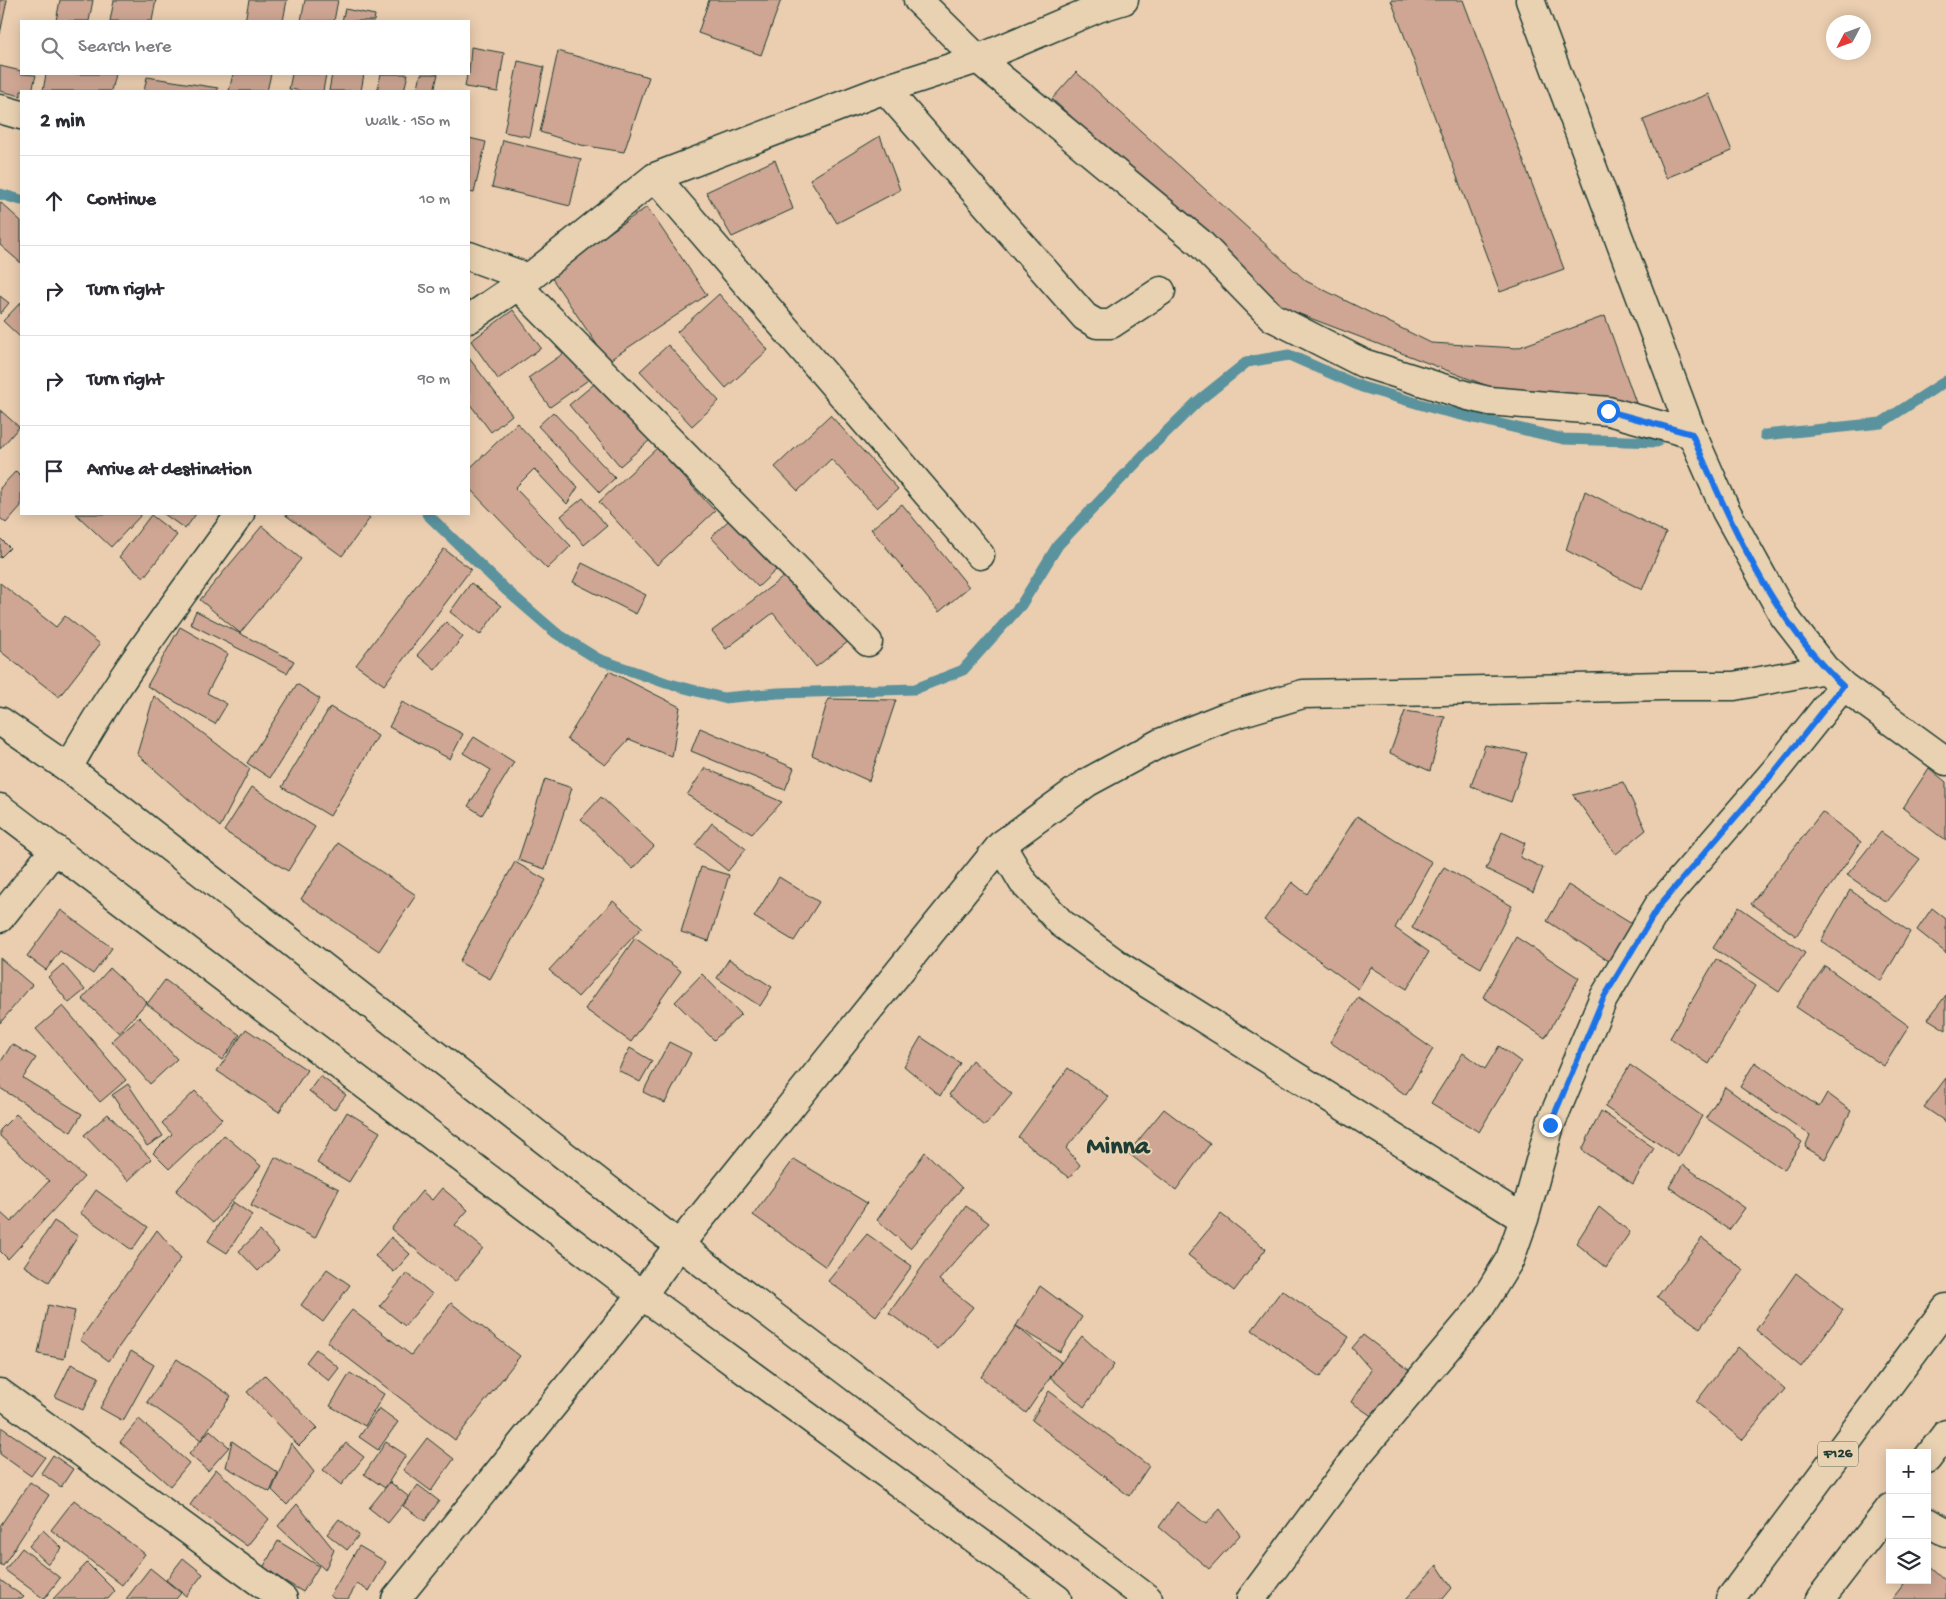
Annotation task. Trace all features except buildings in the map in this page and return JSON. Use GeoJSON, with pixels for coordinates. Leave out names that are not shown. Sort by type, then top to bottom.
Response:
{"type":"FeatureCollection","features":[{"type":"Feature","properties":{"kind":"street"},"geometry":{"type":"LineString","coordinates":[[918,0],[978,59],[1199,242],[1272,317],[1363,363],[1489,402],[1608,411],[1692,434]]}},
{"type":"Feature","properties":{"kind":"street"},"geometry":{"type":"LineString","coordinates":[[470,318],[523,282],[655,177],[885,89],[978,59],[1098,4],[1124,0]]}},
{"type":"Feature","properties":{"kind":"street"},"geometry":{"type":"LineString","coordinates":[[1530,0],[1692,434],[1726,512],[1784,616],[1834,677],[1946,761]]}},
{"type":"Feature","properties":{"kind":"street"},"geometry":{"type":"LineString","coordinates":[[885,89],[1085,317],[1097,324],[1111,324],[1160,291]]}},
{"type":"Feature","properties":{"kind":"street"},"geometry":{"type":"LineString","coordinates":[[0,109],[20,115]]}},
{"type":"Feature","properties":{"kind":"street"},"geometry":{"type":"LineString","coordinates":[[655,177],[980,555]]}},
{"type":"Feature","properties":{"kind":"street"},"geometry":{"type":"LineString","coordinates":[[470,256],[523,282],[868,642]]}},
{"type":"Feature","properties":{"kind":"street"},"geometry":{"type":"LineString","coordinates":[[68,768],[93,723],[128,669],[239,515]]}},
{"type":"Feature","properties":{"kind":"street"},"geometry":{"type":"LineString","coordinates":[[396,1599],[642,1296],[678,1245],[1001,845],[1088,782],[1160,743],[1225,717],[1303,694],[1734,686],[1834,677]]}},
{"type":"Feature","properties":{"kind":"street"},"geometry":{"type":"LineString","coordinates":[[1251,1599],[1359,1453],[1478,1311],[1510,1260],[1524,1219],[1550,1125],[1603,999],[1659,906],[1775,771],[1834,677]]}},
{"type":"Feature","properties":{"kind":"street"},"geometry":{"type":"LineString","coordinates":[[0,721],[68,768],[678,1245],[1148,1599]]}},
{"type":"Feature","properties":{"kind":"street"},"geometry":{"type":"LineString","coordinates":[[0,808],[642,1296],[1057,1599]]}},
{"type":"Feature","properties":{"kind":"street"},"geometry":{"type":"LineString","coordinates":[[1001,845],[1022,882],[1061,923],[1121,967],[1524,1219]]}},
{"type":"Feature","properties":{"kind":"street"},"geometry":{"type":"LineString","coordinates":[[0,918],[55,849]]}},
{"type":"Feature","properties":{"kind":"street","name":"F126"},"geometry":{"type":"LineString","coordinates":[[1730,1599],[1946,1308]]}},
{"type":"Feature","properties":{"kind":"street"},"geometry":{"type":"LineString","coordinates":[[0,1393],[283,1599]]}},
{"type":"Feature","properties":{"kind":"street"},"geometry":{"type":"LineString","coordinates":[[1931,1454],[1946,1434]]}},
{"type":"Feature","properties":{"kind":"street"},"geometry":{"type":"LineString","coordinates":[[1820,1599],[1886,1513]]}},
{"type":"Feature","properties":{"kind":"street"},"geometry":{"type":"LineString","coordinates":[[1931,1524],[1946,1532]]}},
{"type":"Feature","properties":{"kind":"waterway"},"geometry":{"type":"LineString","coordinates":[[0,194],[20,200]]}},
{"type":"Feature","properties":{"kind":"waterway"},"geometry":{"type":"LineString","coordinates":[[428,515],[505,589],[556,633],[598,659],[666,683],[723,698],[778,693],[915,689],[963,670],[1021,605],[1058,545],[1155,443],[1197,402],[1247,362],[1289,355],[1362,387],[1440,410],[1564,439],[1657,442]]}},
{"type":"Feature","properties":{"kind":"waterway"},"geometry":{"type":"LineString","coordinates":[[1765,435],[1881,423],[1946,381]]}},
{"type":"Feature","properties":{"kind":"district","name":"Minna"},"geometry":{"type":"Point","coordinates":[1118,1148]}},
{"type":"Feature","properties":{"kind":"route"},"geometry":{"type":"LineString","coordinates":[[1550,1125],[1603,999],[1659,906],[1775,771],[1843,686],[1825,669],[1784,616],[1726,512],[1692,434],[1608,411]]}}]}
